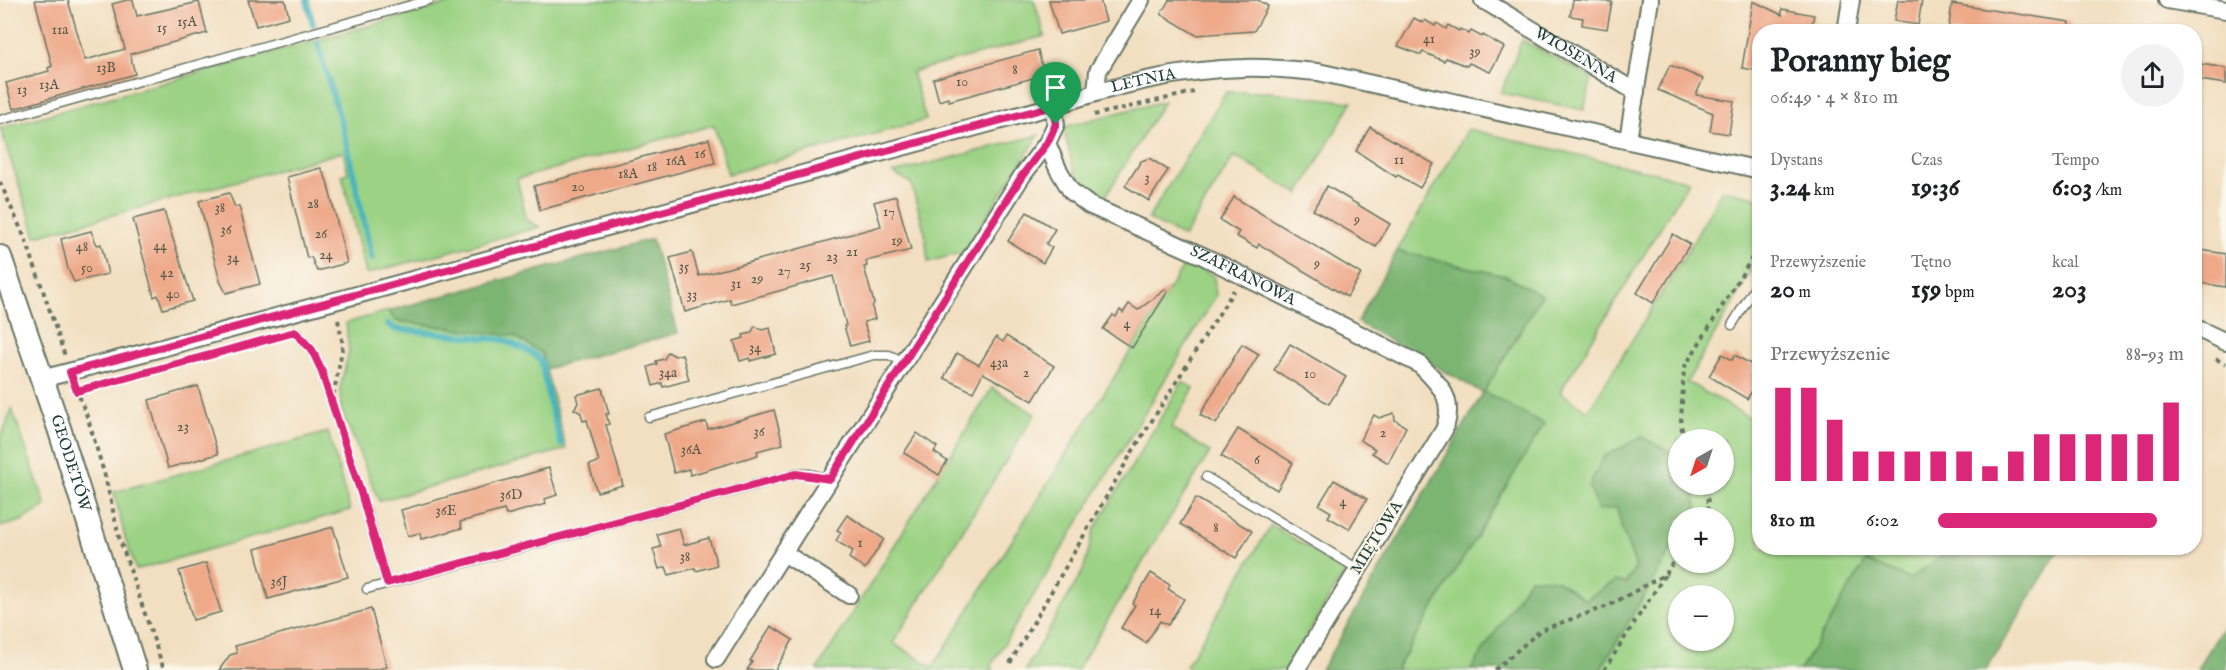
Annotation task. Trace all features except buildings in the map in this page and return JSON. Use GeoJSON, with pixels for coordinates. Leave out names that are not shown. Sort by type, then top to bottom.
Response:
{"type":"FeatureCollection","features":[{"type":"Feature","properties":{"kind":"main road","name":"GEODETÓW"},"geometry":{"type":"LineString","coordinates":[[0,257],[59,428],[135,670]]}},
{"type":"Feature","properties":{"kind":"street"},"geometry":{"type":"LineString","coordinates":[[1096,92],[1098,71],[1141,0]]}},
{"type":"Feature","properties":{"kind":"street","name":"WIOSENNA"},"geometry":{"type":"LineString","coordinates":[[1483,0],[1636,92]]}},
{"type":"Feature","properties":{"kind":"street"},"geometry":{"type":"LineString","coordinates":[[1650,0],[1628,140],[1752,168]]}},
{"type":"Feature","properties":{"kind":"street"},"geometry":{"type":"LineString","coordinates":[[1847,24],[1851,0]]}},
{"type":"Feature","properties":{"kind":"street"},"geometry":{"type":"LineString","coordinates":[[2167,0],[2226,10]]}},
{"type":"Feature","properties":{"kind":"street","name":"LETNIA"},"geometry":{"type":"LineString","coordinates":[[41,379],[1053,106],[1096,92],[1186,73],[1246,68],[1318,72],[1628,140]]}},
{"type":"Feature","properties":{"kind":"street"},"geometry":{"type":"LineString","coordinates":[[716,660],[1022,176],[1047,143],[1056,124],[1053,106]]}},
{"type":"Feature","properties":{"kind":"street","name":"SZAFRANOWA"},"geometry":{"type":"LineString","coordinates":[[1047,143],[1071,191],[1089,205],[1242,276],[1419,364],[1443,391],[1446,403]]}},
{"type":"Feature","properties":{"kind":"street"},"geometry":{"type":"LineString","coordinates":[[2202,331],[2226,342]]}},
{"type":"Feature","properties":{"kind":"street","name":"MIĘTOWA"},"geometry":{"type":"LineString","coordinates":[[1296,670],[1444,430],[1450,414],[1446,403]]}},
{"type":"Feature","properties":{"kind":"street"},"geometry":{"type":"LineString","coordinates":[[784,553],[849,595]]}},
{"type":"Feature","properties":{"kind":"lane"},"geometry":{"type":"LineString","coordinates":[[0,120],[429,0]]}},
{"type":"Feature","properties":{"kind":"lane"},"geometry":{"type":"LineString","coordinates":[[1732,325],[1752,292]]}},
{"type":"Feature","properties":{"kind":"lane"},"geometry":{"type":"LineString","coordinates":[[649,417],[874,355],[888,355],[905,363]]}},
{"type":"Feature","properties":{"kind":"lane"},"geometry":{"type":"LineString","coordinates":[[367,589],[796,474],[830,479]]}},
{"type":"Feature","properties":{"kind":"lane"},"geometry":{"type":"LineString","coordinates":[[1206,477],[1358,569]]}},
{"type":"Feature","properties":{"kind":"lane"},"geometry":{"type":"LineString","coordinates":[[366,509],[387,583]]}},
{"type":"Feature","properties":{"kind":"path"},"geometry":{"type":"LineString","coordinates":[[1088,116],[1203,90]]}},
{"type":"Feature","properties":{"kind":"path"},"geometry":{"type":"LineString","coordinates":[[0,182],[27,243],[88,419],[105,476],[118,537],[164,670]]}},
{"type":"Feature","properties":{"kind":"path"},"geometry":{"type":"LineString","coordinates":[[1681,429],[1684,368],[1752,258]]}},
{"type":"Feature","properties":{"kind":"path"},"geometry":{"type":"LineString","coordinates":[[1010,663],[1131,454],[1242,276]]}},
{"type":"Feature","properties":{"kind":"path"},"geometry":{"type":"LineString","coordinates":[[327,323],[338,320],[343,345],[332,402]]}},
{"type":"Feature","properties":{"kind":"path"},"geometry":{"type":"LineString","coordinates":[[283,335],[306,328]]}},
{"type":"Feature","properties":{"kind":"path"},"geometry":{"type":"LineString","coordinates":[[295,332],[312,350],[321,369],[366,509]]}},
{"type":"Feature","properties":{"kind":"path"},"geometry":{"type":"LineString","coordinates":[[1604,670],[1668,571]]}},
{"type":"Feature","properties":{"kind":"path"},"geometry":{"type":"LineString","coordinates":[[1495,670],[1541,630],[1608,606],[1666,574]]}},
{"type":"Feature","properties":{"kind":"green space"},"geometry":{"type":"Polygon","coordinates":[[[462,0],[1034,0],[1045,36],[912,72],[926,120],[728,174],[714,125],[517,179],[527,220],[540,227],[366,274],[342,175],[348,173],[343,152],[36,236],[0,128],[462,0]]]}},
{"type":"Feature","properties":{"kind":"green space"},"geometry":{"type":"Polygon","coordinates":[[[1522,40],[1592,78],[1584,110],[1501,93],[1522,40]]]}},
{"type":"Feature","properties":{"kind":"green space"},"geometry":{"type":"Polygon","coordinates":[[[1226,92],[1271,92],[1352,102],[1299,194],[1234,156],[1184,237],[1148,219],[1226,92]]]}},
{"type":"Feature","properties":{"kind":"green space"},"geometry":{"type":"Polygon","coordinates":[[[1164,101],[1101,204],[1084,193],[1073,167],[1063,127],[1164,101]]]}},
{"type":"Feature","properties":{"kind":"green space"},"geometry":{"type":"Polygon","coordinates":[[[1468,129],[1689,181],[1560,392],[1588,411],[1689,249],[1722,189],[1752,196],[1752,270],[1687,382],[1752,419],[1752,555],[1943,555],[1910,579],[1866,561],[1800,670],[1600,670],[1668,555],[1668,573],[1734,573],[1734,507],[1697,507],[1694,495],[1734,495],[1734,429],[1668,429],[1668,451],[1641,437],[1617,508],[1636,567],[1626,583],[1615,581],[1585,600],[1557,580],[1530,578],[1471,670],[1396,670],[1544,424],[1484,392],[1506,276],[1397,251],[1468,129]]]}},
{"type":"Feature","properties":{"kind":"green space"},"geometry":{"type":"Polygon","coordinates":[[[1039,135],[964,252],[928,262],[925,233],[911,183],[893,173],[1039,135]]]}},
{"type":"Feature","properties":{"kind":"green space"},"geometry":{"type":"Polygon","coordinates":[[[652,239],[678,333],[545,369],[542,353],[514,336],[396,321],[388,311],[652,239]]]}},
{"type":"Feature","properties":{"kind":"green space"},"geometry":{"type":"Polygon","coordinates":[[[1397,251],[1506,276],[1542,295],[1484,392],[1544,424],[1396,670],[1321,670],[1483,393],[1357,322],[1397,251]]]}},
{"type":"Feature","properties":{"kind":"green space"},"geometry":{"type":"Polygon","coordinates":[[[1186,262],[1214,276],[1216,296],[990,667],[994,670],[817,670],[992,388],[1035,414],[893,643],[933,667],[1186,262]]]}},
{"type":"Feature","properties":{"kind":"green space"},"geometry":{"type":"Polygon","coordinates":[[[388,311],[396,321],[514,336],[542,353],[566,449],[379,501],[341,408],[340,388],[349,351],[346,323],[388,311]]]}},
{"type":"Feature","properties":{"kind":"green space"},"geometry":{"type":"Polygon","coordinates":[[[1182,382],[1194,388],[1171,428],[1210,452],[1077,670],[1025,670],[1083,571],[1094,530],[1182,382]]]}},
{"type":"Feature","properties":{"kind":"green space"},"geometry":{"type":"Polygon","coordinates":[[[12,409],[46,506],[21,521],[0,527],[0,440],[12,409]]]}},
{"type":"Feature","properties":{"kind":"green space"},"geometry":{"type":"Polygon","coordinates":[[[328,432],[350,510],[136,570],[125,538],[114,492],[328,432]]]}},
{"type":"Feature","properties":{"kind":"green space"},"geometry":{"type":"Polygon","coordinates":[[[1642,437],[1668,451],[1668,495],[1694,495],[1697,507],[1668,507],[1668,555],[1600,670],[1471,670],[1530,578],[1557,580],[1585,600],[1615,581],[1626,583],[1636,567],[1617,508],[1598,510],[1589,486],[1604,456],[1642,437]]]}},
{"type":"Feature","properties":{"kind":"green space"},"geometry":{"type":"Polygon","coordinates":[[[1271,525],[1346,570],[1286,670],[1192,670],[1186,666],[1271,525]]]}},
{"type":"Feature","properties":{"kind":"green space"},"geometry":{"type":"Polygon","coordinates":[[[1943,555],[2056,555],[1986,670],[1800,670],[1866,561],[1910,579],[1943,555]]]}},
{"type":"Feature","properties":{"kind":"green space"},"geometry":{"type":"Polygon","coordinates":[[[2225,624],[2226,670],[2197,670],[2225,624]]]}},
{"type":"Feature","properties":{"kind":"waterway"},"geometry":{"type":"LineString","coordinates":[[307,0],[313,25]]}},
{"type":"Feature","properties":{"kind":"waterway"},"geometry":{"type":"LineString","coordinates":[[318,44],[347,144],[372,259]]}},
{"type":"Feature","properties":{"kind":"waterway"},"geometry":{"type":"LineString","coordinates":[[388,324],[395,329],[504,340],[534,354],[541,361],[561,444]]}},
{"type":"Feature","properties":{"kind":"route"},"geometry":{"type":"LineString","coordinates":[[1053,106],[1056,124],[1047,143],[1022,176],[830,479],[810,474],[796,474],[387,583],[321,369],[312,350],[295,332],[77,391],[70,372],[1053,106]]}}]}
